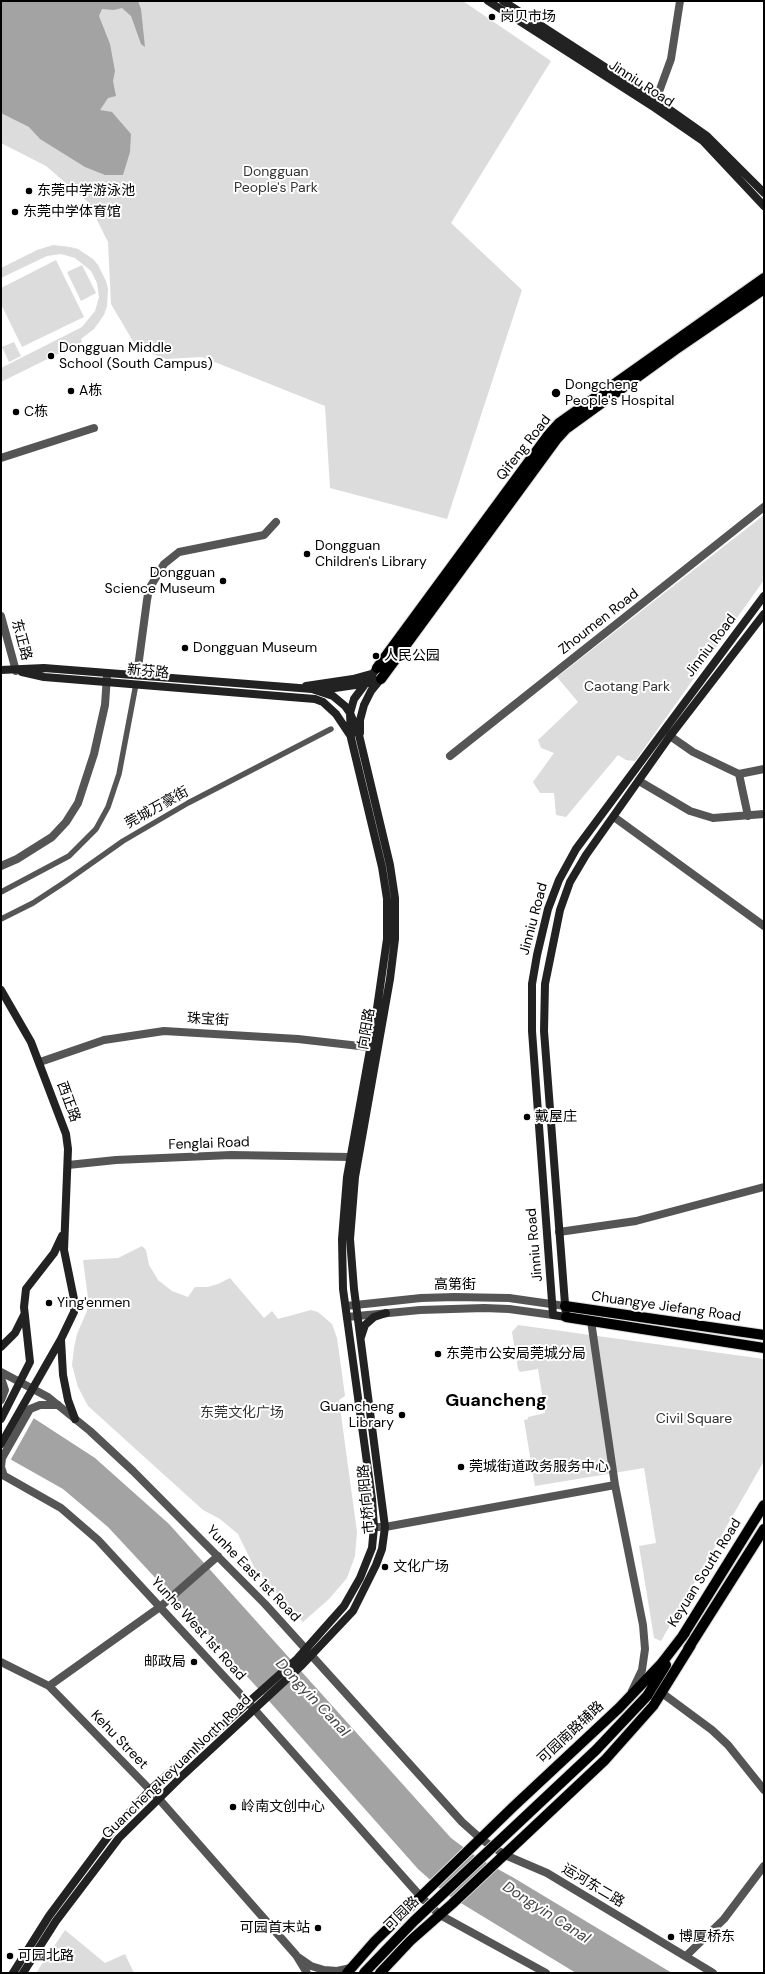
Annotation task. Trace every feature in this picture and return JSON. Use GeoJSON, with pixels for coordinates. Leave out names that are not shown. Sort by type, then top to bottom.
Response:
{"type":"FeatureCollection","features":[{"type":"Feature","properties":{"kind":"main road","name":"Jinniu Road"},"geometry":{"type":"LineString","coordinates":[[488,1],[655,108],[703,141],[764,206]]}},
{"type":"Feature","properties":{"kind":"main road"},"geometry":{"type":"LineString","coordinates":[[503,1],[656,100],[707,136],[764,193]]}},
{"type":"Feature","properties":{"kind":"main road","name":"Qifeng Road"},"geometry":{"type":"LineString","coordinates":[[393,656],[549,434],[559,423],[764,278]]}},
{"type":"Feature","properties":{"kind":"main road","name":"Qifeng Road"},"geometry":{"type":"LineString","coordinates":[[393,656],[556,440],[566,429],[764,288]]}},
{"type":"Feature","properties":{"kind":"main road","name":"Jinniu Road"},"geometry":{"type":"LineString","coordinates":[[553,1315],[532,1031],[534,977],[537,954],[548,909],[559,880],[576,849],[764,596]]}},
{"type":"Feature","properties":{"kind":"main road"},"geometry":{"type":"LineString","coordinates":[[566,1317],[544,1031],[545,984],[560,910],[570,882],[586,855],[670,736],[764,614]]}},
{"type":"Feature","properties":{"kind":"main road"},"geometry":{"type":"LineString","coordinates":[[294,688],[362,678],[370,674],[393,656]]}},
{"type":"Feature","properties":{"kind":"main road"},"geometry":{"type":"LineString","coordinates":[[355,737],[364,705],[371,691],[388,671],[393,656]]}},
{"type":"Feature","properties":{"kind":"main road","name":"新芬路"},"geometry":{"type":"LineString","coordinates":[[16,671],[44,668],[294,688]]}},
{"type":"Feature","properties":{"kind":"main road"},"geometry":{"type":"LineString","coordinates":[[350,713],[354,699],[377,668]]}},
{"type":"Feature","properties":{"kind":"main road","name":"新芬路"},"geometry":{"type":"LineString","coordinates":[[1,670],[16,671],[44,677],[280,696]]}},
{"type":"Feature","properties":{"kind":"main road"},"geometry":{"type":"LineString","coordinates":[[280,696],[364,684],[381,679]]}},
{"type":"Feature","properties":{"kind":"main road"},"geometry":{"type":"LineString","coordinates":[[294,688],[318,691],[333,696],[345,706],[350,713],[355,737]]}},
{"type":"Feature","properties":{"kind":"main road"},"geometry":{"type":"LineString","coordinates":[[280,696],[304,697],[323,702],[355,737]]}},
{"type":"Feature","properties":{"kind":"main road","name":"向阳路"},"geometry":{"type":"LineString","coordinates":[[355,737],[382,867],[387,899],[387,939],[374,1047],[355,1177],[350,1239],[359,1330]]}},
{"type":"Feature","properties":{"kind":"main road","name":"西正路"},"geometry":{"type":"LineString","coordinates":[[1,990],[22,1024],[40,1062],[66,1134],[68,1165],[63,1234],[65,1261],[75,1304],[74,1312],[61,1340],[32,1388],[26,1408],[1,1444]]}},
{"type":"Feature","properties":{"kind":"main road","name":"向阳路"},"geometry":{"type":"LineString","coordinates":[[349,1331],[342,1239],[350,1157],[374,1047]]}},
{"type":"Feature","properties":{"kind":"main road","name":"西正路"},"geometry":{"type":"LineString","coordinates":[[1,1419],[30,1362],[24,1314],[26,1290],[54,1253],[63,1234]]}},
{"type":"Feature","properties":{"kind":"main road","name":"Chuangye Jiefang Road"},"geometry":{"type":"LineString","coordinates":[[565,1306],[764,1336]]}},
{"type":"Feature","properties":{"kind":"main road"},"geometry":{"type":"LineString","coordinates":[[360,1340],[365,1325],[374,1317],[386,1313]]}},
{"type":"Feature","properties":{"kind":"main road"},"geometry":{"type":"LineString","coordinates":[[1,1347],[15,1334],[24,1314]]}},
{"type":"Feature","properties":{"kind":"main road","name":"高第街"},"geometry":{"type":"LineString","coordinates":[[553,1315],[566,1317]]}},
{"type":"Feature","properties":{"kind":"main road","name":"Chuangye Jiefang Road"},"geometry":{"type":"LineString","coordinates":[[566,1317],[764,1348]]}},
{"type":"Feature","properties":{"kind":"main road","name":"市桥向阳路"},"geometry":{"type":"LineString","coordinates":[[302,1665],[353,1611],[376,1565],[382,1549],[385,1527],[359,1330]]}},
{"type":"Feature","properties":{"kind":"main road","name":"市桥向阳路"},"geometry":{"type":"LineString","coordinates":[[297,1659],[344,1606],[360,1578],[372,1548],[374,1527],[349,1331]]}},
{"type":"Feature","properties":{"kind":"main road"},"geometry":{"type":"LineString","coordinates":[[61,1340],[63,1375],[68,1400],[75,1419]]}},
{"type":"Feature","properties":{"kind":"main road","name":"Keyuan South Road"},"geometry":{"type":"LineString","coordinates":[[647,1696],[764,1505]]}},
{"type":"Feature","properties":{"kind":"main road","name":"Keyuan South Road"},"geometry":{"type":"LineString","coordinates":[[647,1696],[674,1668],[692,1645],[764,1529]]}},
{"type":"Feature","properties":{"kind":"main road","name":"可园南路辅路"},"geometry":{"type":"LineString","coordinates":[[349,1971],[375,1941],[623,1704],[661,1664],[685,1633]]}},
{"type":"Feature","properties":{"kind":"main road"},"geometry":{"type":"LineString","coordinates":[[380,1973],[410,1941],[496,1864],[604,1760],[640,1722],[662,1692],[692,1645]]}},
{"type":"Feature","properties":{"kind":"main road","name":"Guancheng keyuan North Road"},"geometry":{"type":"LineString","coordinates":[[13,1973],[49,1916],[80,1872],[113,1830],[150,1790],[297,1659]]}},
{"type":"Feature","properties":{"kind":"main road","name":"Guancheng keyuan North Road"},"geometry":{"type":"LineString","coordinates":[[23,1973],[56,1921],[119,1838],[302,1665]]}},
{"type":"Feature","properties":{"kind":"main road","name":"可园路"},"geometry":{"type":"LineString","coordinates":[[364,1973],[385,1950],[596,1750],[647,1696]]}},
{"type":"Feature","properties":{"kind":"street"},"geometry":{"type":"LineString","coordinates":[[656,100],[671,59],[680,1]]}},
{"type":"Feature","properties":{"kind":"street"},"geometry":{"type":"LineString","coordinates":[[1,458],[94,428]]}},
{"type":"Feature","properties":{"kind":"street","name":"Zhoumen Road"},"geometry":{"type":"LineString","coordinates":[[450,756],[764,508]]}},
{"type":"Feature","properties":{"kind":"street"},"geometry":{"type":"LineString","coordinates":[[137,675],[148,595],[164,564],[179,552],[264,535],[276,522]]}},
{"type":"Feature","properties":{"kind":"street","name":"东正路"},"geometry":{"type":"LineString","coordinates":[[1,616],[16,671]]}},
{"type":"Feature","properties":{"kind":"street"},"geometry":{"type":"LineString","coordinates":[[1,866],[17,859],[52,837],[66,822],[78,803],[94,754],[105,705],[108,673]]}},
{"type":"Feature","properties":{"kind":"street"},"geometry":{"type":"LineString","coordinates":[[1,892],[69,856],[96,828],[108,807],[119,774],[136,684]]}},
{"type":"Feature","properties":{"kind":"street","name":"莞城万豪街"},"geometry":{"type":"LineString","coordinates":[[1,919],[33,903],[123,841],[188,803],[331,729]]}},
{"type":"Feature","properties":{"kind":"street"},"geometry":{"type":"LineString","coordinates":[[670,736],[693,752],[739,774],[764,769]]}},
{"type":"Feature","properties":{"kind":"street"},"geometry":{"type":"LineString","coordinates":[[739,774],[748,816]]}},
{"type":"Feature","properties":{"kind":"street"},"geometry":{"type":"LineString","coordinates":[[639,781],[690,811],[713,818],[764,814]]}},
{"type":"Feature","properties":{"kind":"street"},"geometry":{"type":"LineString","coordinates":[[614,817],[764,926]]}},
{"type":"Feature","properties":{"kind":"street","name":"珠宝街"},"geometry":{"type":"LineString","coordinates":[[40,1062],[104,1040],[164,1031],[298,1038],[374,1047]]}},
{"type":"Feature","properties":{"kind":"street","name":"Fenglai Road"},"geometry":{"type":"LineString","coordinates":[[68,1165],[116,1160],[231,1155],[350,1157]]}},
{"type":"Feature","properties":{"kind":"street"},"geometry":{"type":"LineString","coordinates":[[559,1232],[636,1221],[764,1187]]}},
{"type":"Feature","properties":{"kind":"street","name":"高第街"},"geometry":{"type":"LineString","coordinates":[[346,1306],[421,1298],[455,1297],[509,1298],[565,1306]]}},
{"type":"Feature","properties":{"kind":"street","name":"高第街"},"geometry":{"type":"LineString","coordinates":[[347,1317],[420,1310],[484,1308],[509,1309],[553,1315]]}},
{"type":"Feature","properties":{"kind":"street"},"geometry":{"type":"LineString","coordinates":[[591,1321],[615,1485],[643,1625],[645,1649],[642,1670],[635,1685],[623,1704]]}},
{"type":"Feature","properties":{"kind":"street","name":"Yunhe East 1st Road"},"geometry":{"type":"LineString","coordinates":[[1,1372],[32,1388],[58,1405],[134,1471],[306,1648],[462,1822]]}},
{"type":"Feature","properties":{"kind":"street"},"geometry":{"type":"LineString","coordinates":[[1,1378],[4,1385],[2,1397]]}},
{"type":"Feature","properties":{"kind":"street"},"geometry":{"type":"LineString","coordinates":[[3,1475],[2,1458],[26,1408],[40,1405],[58,1405]]}},
{"type":"Feature","properties":{"kind":"street","name":"Yunhe West 1st Road"},"geometry":{"type":"LineString","coordinates":[[3,1475],[44,1497],[79,1522],[98,1540],[248,1702],[421,1897],[440,1915],[546,1973]]}},
{"type":"Feature","properties":{"kind":"street"},"geometry":{"type":"LineString","coordinates":[[374,1527],[385,1527],[615,1485]]}},
{"type":"Feature","properties":{"kind":"street"},"geometry":{"type":"LineString","coordinates":[[49,1686],[160,1607],[218,1556]]}},
{"type":"Feature","properties":{"kind":"street","name":"Kehu Street"},"geometry":{"type":"LineString","coordinates":[[1,1662],[49,1686],[159,1799],[296,1955]]}},
{"type":"Feature","properties":{"kind":"street"},"geometry":{"type":"LineString","coordinates":[[662,1692],[712,1730],[728,1745],[764,1790]]}},
{"type":"Feature","properties":{"kind":"street","name":"运河东二路"},"geometry":{"type":"LineString","coordinates":[[462,1822],[481,1839],[505,1855],[547,1873],[713,1973]]}},
{"type":"Feature","properties":{"kind":"street"},"geometry":{"type":"LineString","coordinates":[[686,1956],[724,1919],[741,1899],[764,1866]]}},
{"type":"Feature","properties":{"kind":"street"},"geometry":{"type":"LineString","coordinates":[[296,1955],[311,1966],[324,1970],[349,1971]]}},
{"type":"Feature","properties":{"kind":"street"},"geometry":{"type":"LineString","coordinates":[[296,1955],[307,1973]]}},
{"type":"Feature","properties":{"kind":"green space","name":"Dongguan People's Park"},"geometry":{"type":"Polygon","coordinates":[[[1,1],[463,1],[551,61],[451,223],[522,290],[447,519],[330,488],[325,406],[202,357],[166,359],[137,348],[111,304],[108,242],[88,202],[46,166],[1,143],[1,1]]]}},
{"type":"Feature","properties":{"kind":"green space"},"geometry":{"type":"Polygon","coordinates":[[[53,245],[78,249],[93,259],[98,265],[106,281],[108,289],[107,306],[104,315],[94,329],[81,339],[82,342],[1,382],[1,368],[82,327],[95,311],[99,297],[97,283],[91,271],[75,258],[61,254],[47,256],[1,278],[1,268],[37,250],[53,245]]]}},
{"type":"Feature","properties":{"kind":"green space"},"geometry":{"type":"Polygon","coordinates":[[[56,260],[84,317],[22,347],[1,304],[1,288],[56,260]]]}},
{"type":"Feature","properties":{"kind":"green space"},"geometry":{"type":"Polygon","coordinates":[[[82,265],[96,293],[81,301],[67,272],[82,265]]]}},
{"type":"Feature","properties":{"kind":"green space"},"geometry":{"type":"Polygon","coordinates":[[[14,342],[21,356],[9,362],[2,347],[14,342]]]}},
{"type":"Feature","properties":{"kind":"green space","name":"Caotang Park"},"geometry":{"type":"Polygon","coordinates":[[[764,515],[764,580],[635,761],[626,760],[618,755],[566,817],[556,815],[554,793],[540,793],[533,782],[554,753],[541,748],[538,740],[578,702],[557,677],[764,515]]]}},
{"type":"Feature","properties":{"kind":"green space","name":"东莞文化广场"},"geometry":{"type":"Polygon","coordinates":[[[142,1246],[146,1250],[149,1265],[158,1280],[172,1291],[188,1297],[195,1287],[207,1287],[218,1284],[230,1278],[264,1318],[272,1311],[278,1319],[311,1310],[318,1312],[332,1324],[337,1338],[345,1396],[339,1400],[357,1532],[355,1556],[347,1578],[329,1599],[303,1622],[256,1571],[238,1534],[220,1519],[203,1510],[88,1406],[78,1387],[72,1365],[77,1334],[87,1311],[88,1298],[83,1260],[118,1258],[142,1246]]]}},
{"type":"Feature","properties":{"kind":"green space","name":"Civil Square"},"geometry":{"type":"Polygon","coordinates":[[[518,1325],[764,1359],[764,1461],[661,1641],[654,1638],[639,1546],[656,1543],[644,1468],[535,1486],[524,1420],[528,1419],[528,1417],[545,1413],[538,1369],[520,1372],[518,1369],[512,1332],[518,1325]]]}},
{"type":"Feature","properties":{"kind":"green space"},"geometry":{"type":"Polygon","coordinates":[[[65,1930],[105,1963],[125,1954],[134,1973],[36,1973],[65,1930]]]}},
{"type":"Feature","properties":{"kind":"water"},"geometry":{"type":"Polygon","coordinates":[[[1,1],[138,1],[141,9],[145,47],[141,44],[131,16],[122,8],[114,10],[102,9],[99,16],[110,44],[115,71],[113,81],[116,96],[108,98],[100,110],[112,112],[131,134],[130,152],[123,175],[105,175],[85,167],[40,139],[29,127],[1,113],[1,1]]]}},
{"type":"Feature","properties":{"kind":"water","name":"Dongyin Canal"},"geometry":{"type":"Polygon","coordinates":[[[15,1406],[95,1458],[169,1524],[451,1838],[478,1858],[672,1973],[576,1973],[446,1894],[418,1869],[254,1684],[108,1527],[63,1489],[1,1454],[15,1406]]]}},
{"type":"Feature","properties":{"kind":"pier"},"geometry":{"type":"Polygon","coordinates":[[[1,1396],[35,1416],[10,1461],[1,1456],[1,1396]]]}},
{"type":"Feature","properties":{"kind":"place","name":"岗贝市场"},"geometry":{"type":"Point","coordinates":[492,17]}},
{"type":"Feature","properties":{"kind":"place","name":"东莞中学游泳池"},"geometry":{"type":"Point","coordinates":[29,191]}},
{"type":"Feature","properties":{"kind":"place","name":"东莞中学体育馆"},"geometry":{"type":"Point","coordinates":[15,212]}},
{"type":"Feature","properties":{"kind":"place","name":"Dongguan Middle School (South Campus)"},"geometry":{"type":"Point","coordinates":[51,356]}},
{"type":"Feature","properties":{"kind":"place","name":"A栋"},"geometry":{"type":"Point","coordinates":[71,391]}},
{"type":"Feature","properties":{"kind":"place","name":"Dongcheng People's Hospital"},"geometry":{"type":"Point","coordinates":[556,393]}},
{"type":"Feature","properties":{"kind":"place","name":"C栋"},"geometry":{"type":"Point","coordinates":[16,412]}},
{"type":"Feature","properties":{"kind":"place","name":"Dongguan Children's Library"},"geometry":{"type":"Point","coordinates":[307,554]}},
{"type":"Feature","properties":{"kind":"place","name":"Dongguan Science Museum"},"geometry":{"type":"Point","coordinates":[223,581]}},
{"type":"Feature","properties":{"kind":"place","name":"Dongguan Museum"},"geometry":{"type":"Point","coordinates":[185,648]}},
{"type":"Feature","properties":{"kind":"place","name":"人民公园"},"geometry":{"type":"Point","coordinates":[376,656]}},
{"type":"Feature","properties":{"kind":"place","name":"戴屋庄"},"geometry":{"type":"Point","coordinates":[527,1117]}},
{"type":"Feature","properties":{"kind":"place","name":"Ying'enmen"},"geometry":{"type":"Point","coordinates":[49,1303]}},
{"type":"Feature","properties":{"kind":"place","name":"东莞市公安局莞城分局"},"geometry":{"type":"Point","coordinates":[438,1354]}},
{"type":"Feature","properties":{"kind":"place","name":"Guancheng Library"},"geometry":{"type":"Point","coordinates":[402,1415]}},
{"type":"Feature","properties":{"kind":"place","name":"莞城街道政务服务中心"},"geometry":{"type":"Point","coordinates":[461,1467]}},
{"type":"Feature","properties":{"kind":"place","name":"文化广场"},"geometry":{"type":"Point","coordinates":[385,1567]}},
{"type":"Feature","properties":{"kind":"place","name":"邮政局"},"geometry":{"type":"Point","coordinates":[194,1662]}},
{"type":"Feature","properties":{"kind":"place","name":"岭南文创中心"},"geometry":{"type":"Point","coordinates":[233,1807]}},
{"type":"Feature","properties":{"kind":"place","name":"可园首末站"},"geometry":{"type":"Point","coordinates":[318,1928]}},
{"type":"Feature","properties":{"kind":"place","name":"博厦桥东"},"geometry":{"type":"Point","coordinates":[671,1937]}},
{"type":"Feature","properties":{"kind":"place","name":"可园北路"},"geometry":{"type":"Point","coordinates":[10,1956]}},
{"type":"Feature","properties":{"kind":"district","name":"Guancheng"},"geometry":{"type":"Point","coordinates":[496,1401]}}]}
